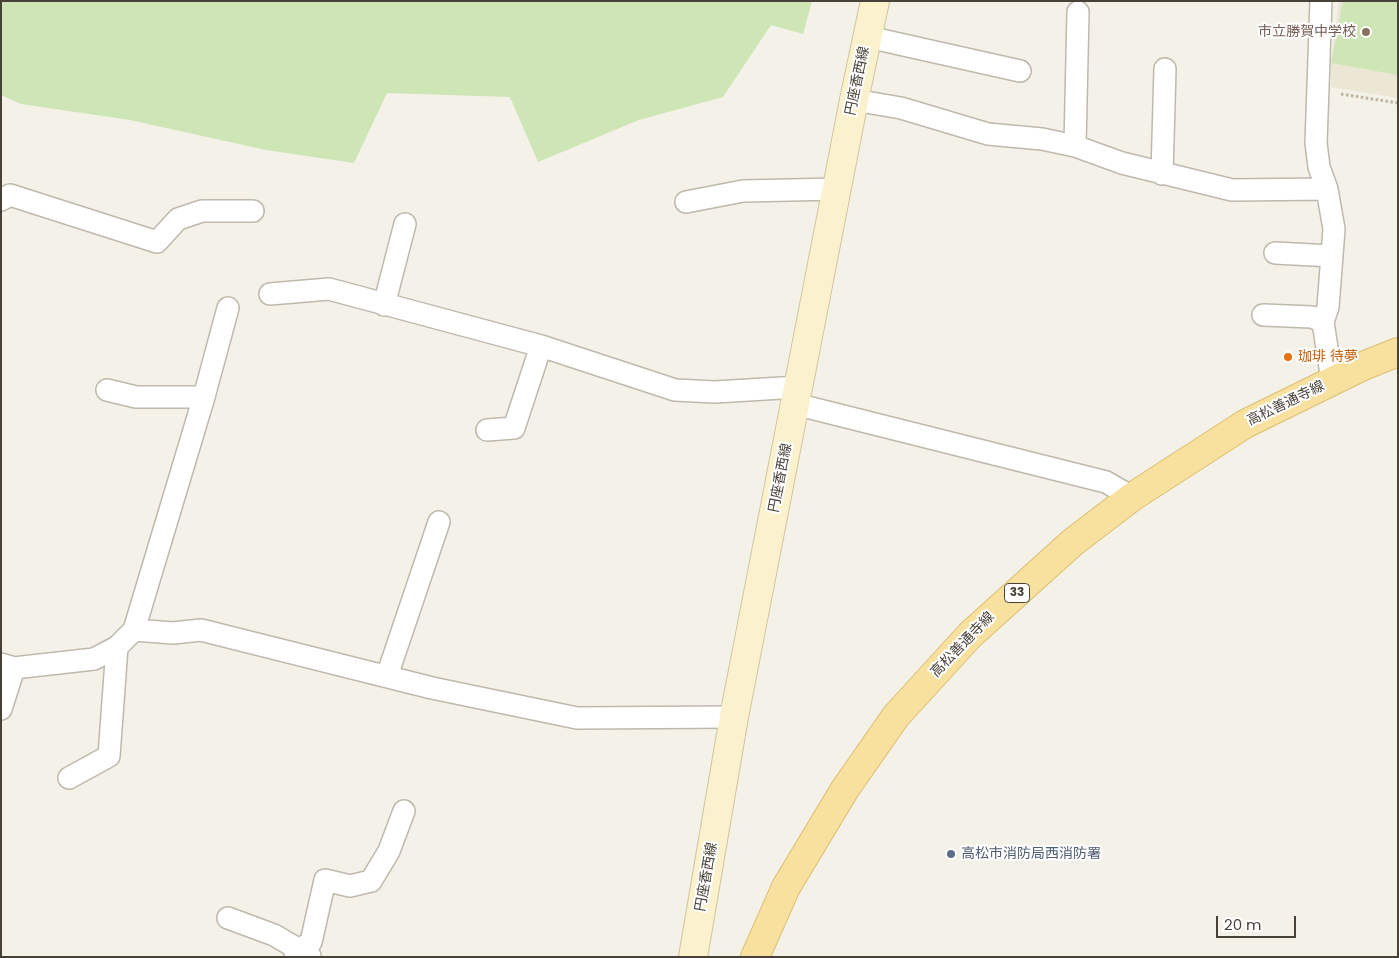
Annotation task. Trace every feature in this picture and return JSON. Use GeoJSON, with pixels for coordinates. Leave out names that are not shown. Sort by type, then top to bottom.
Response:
{"type":"FeatureCollection","features":[{"type":"Feature","properties":{"kind":"main road","name":"円座香西線"},"geometry":{"type":"LineString","coordinates":[[693,957],[734,717],[875,1]]}},
{"type":"Feature","properties":{"kind":"main road","name":"高松善通寺線"},"geometry":{"type":"LineString","coordinates":[[754,957],[786,887],[845,789],[896,716],[970,635],[1073,542],[1132,497],[1245,424],[1332,381],[1398,352]]}},
{"type":"Feature","properties":{"kind":"street"},"geometry":{"type":"LineString","coordinates":[[1321,1],[1316,143],[1319,167],[1327,189],[1334,229],[1328,307],[1323,322],[1332,381]]}},
{"type":"Feature","properties":{"kind":"street"},"geometry":{"type":"LineString","coordinates":[[1075,146],[1078,12]]}},
{"type":"Feature","properties":{"kind":"street"},"geometry":{"type":"LineString","coordinates":[[868,37],[1020,71]]}},
{"type":"Feature","properties":{"kind":"street"},"geometry":{"type":"LineString","coordinates":[[1162,174],[1165,69]]}},
{"type":"Feature","properties":{"kind":"street"},"geometry":{"type":"LineString","coordinates":[[854,100],[901,108],[988,134],[1075,146],[1122,164],[1232,190],[1327,189]]}},
{"type":"Feature","properties":{"kind":"street"},"geometry":{"type":"LineString","coordinates":[[686,202],[743,191],[837,189]]}},
{"type":"Feature","properties":{"kind":"street"},"geometry":{"type":"LineString","coordinates":[[1,200],[10,195],[156,242],[178,220],[202,212],[253,210]]}},
{"type":"Feature","properties":{"kind":"street"},"geometry":{"type":"LineString","coordinates":[[384,305],[405,224]]}},
{"type":"Feature","properties":{"kind":"street"},"geometry":{"type":"LineString","coordinates":[[1275,253],[1332,256]]}},
{"type":"Feature","properties":{"kind":"street"},"geometry":{"type":"LineString","coordinates":[[270,294],[329,289],[541,346],[675,390],[796,396],[1106,482],[1132,497]]}},
{"type":"Feature","properties":{"kind":"street"},"geometry":{"type":"LineString","coordinates":[[1,709],[8,666],[94,659],[118,647],[134,630],[204,397],[228,308]]}},
{"type":"Feature","properties":{"kind":"street"},"geometry":{"type":"LineString","coordinates":[[1263,315],[1312,317],[1323,322]]}},
{"type":"Feature","properties":{"kind":"street"},"geometry":{"type":"LineString","coordinates":[[487,430],[514,428],[541,346]]}},
{"type":"Feature","properties":{"kind":"street"},"geometry":{"type":"LineString","coordinates":[[107,390],[136,397],[204,397]]}},
{"type":"Feature","properties":{"kind":"street"},"geometry":{"type":"LineString","coordinates":[[387,676],[440,522]]}},
{"type":"Feature","properties":{"kind":"street"},"geometry":{"type":"LineString","coordinates":[[134,630],[174,633],[201,630],[387,676],[576,718],[734,717]]}},
{"type":"Feature","properties":{"kind":"street"},"geometry":{"type":"LineString","coordinates":[[69,778],[109,756],[118,647]]}},
{"type":"Feature","properties":{"kind":"street"},"geometry":{"type":"LineString","coordinates":[[228,918],[274,934],[302,955],[311,942],[325,880],[350,886],[371,881],[389,851],[404,811]]}},
{"type":"Feature","properties":{"kind":"path"},"geometry":{"type":"LineString","coordinates":[[1319,90],[1398,103]]}},
{"type":"Feature","properties":{"kind":"shaded area","name":"市立勝賀中学校"},"geometry":{"type":"Polygon","coordinates":[[[1339,1],[1398,1],[1398,98],[1331,87],[1331,63],[1339,1]]]}},
{"type":"Feature","properties":{"kind":"green space"},"geometry":{"type":"Polygon","coordinates":[[[1,1],[812,1],[803,34],[771,25],[723,97],[639,120],[538,162],[510,97],[387,93],[354,163],[266,150],[130,120],[21,104],[1,95],[1,1]]]}},
{"type":"Feature","properties":{"kind":"green space","name":"市立勝賀中学校"},"geometry":{"type":"Polygon","coordinates":[[[1343,1],[1398,1],[1398,75],[1331,63],[1343,1]]]}},
{"type":"Feature","properties":{"kind":"place","name":"市立勝賀中学校"},"geometry":{"type":"Point","coordinates":[1366,32]}},
{"type":"Feature","properties":{"kind":"place","name":"珈琲 待夢"},"geometry":{"type":"Point","coordinates":[1288,357]}},
{"type":"Feature","properties":{"kind":"place","name":"高松市消防局西消防署"},"geometry":{"type":"Point","coordinates":[951,854]}}]}
